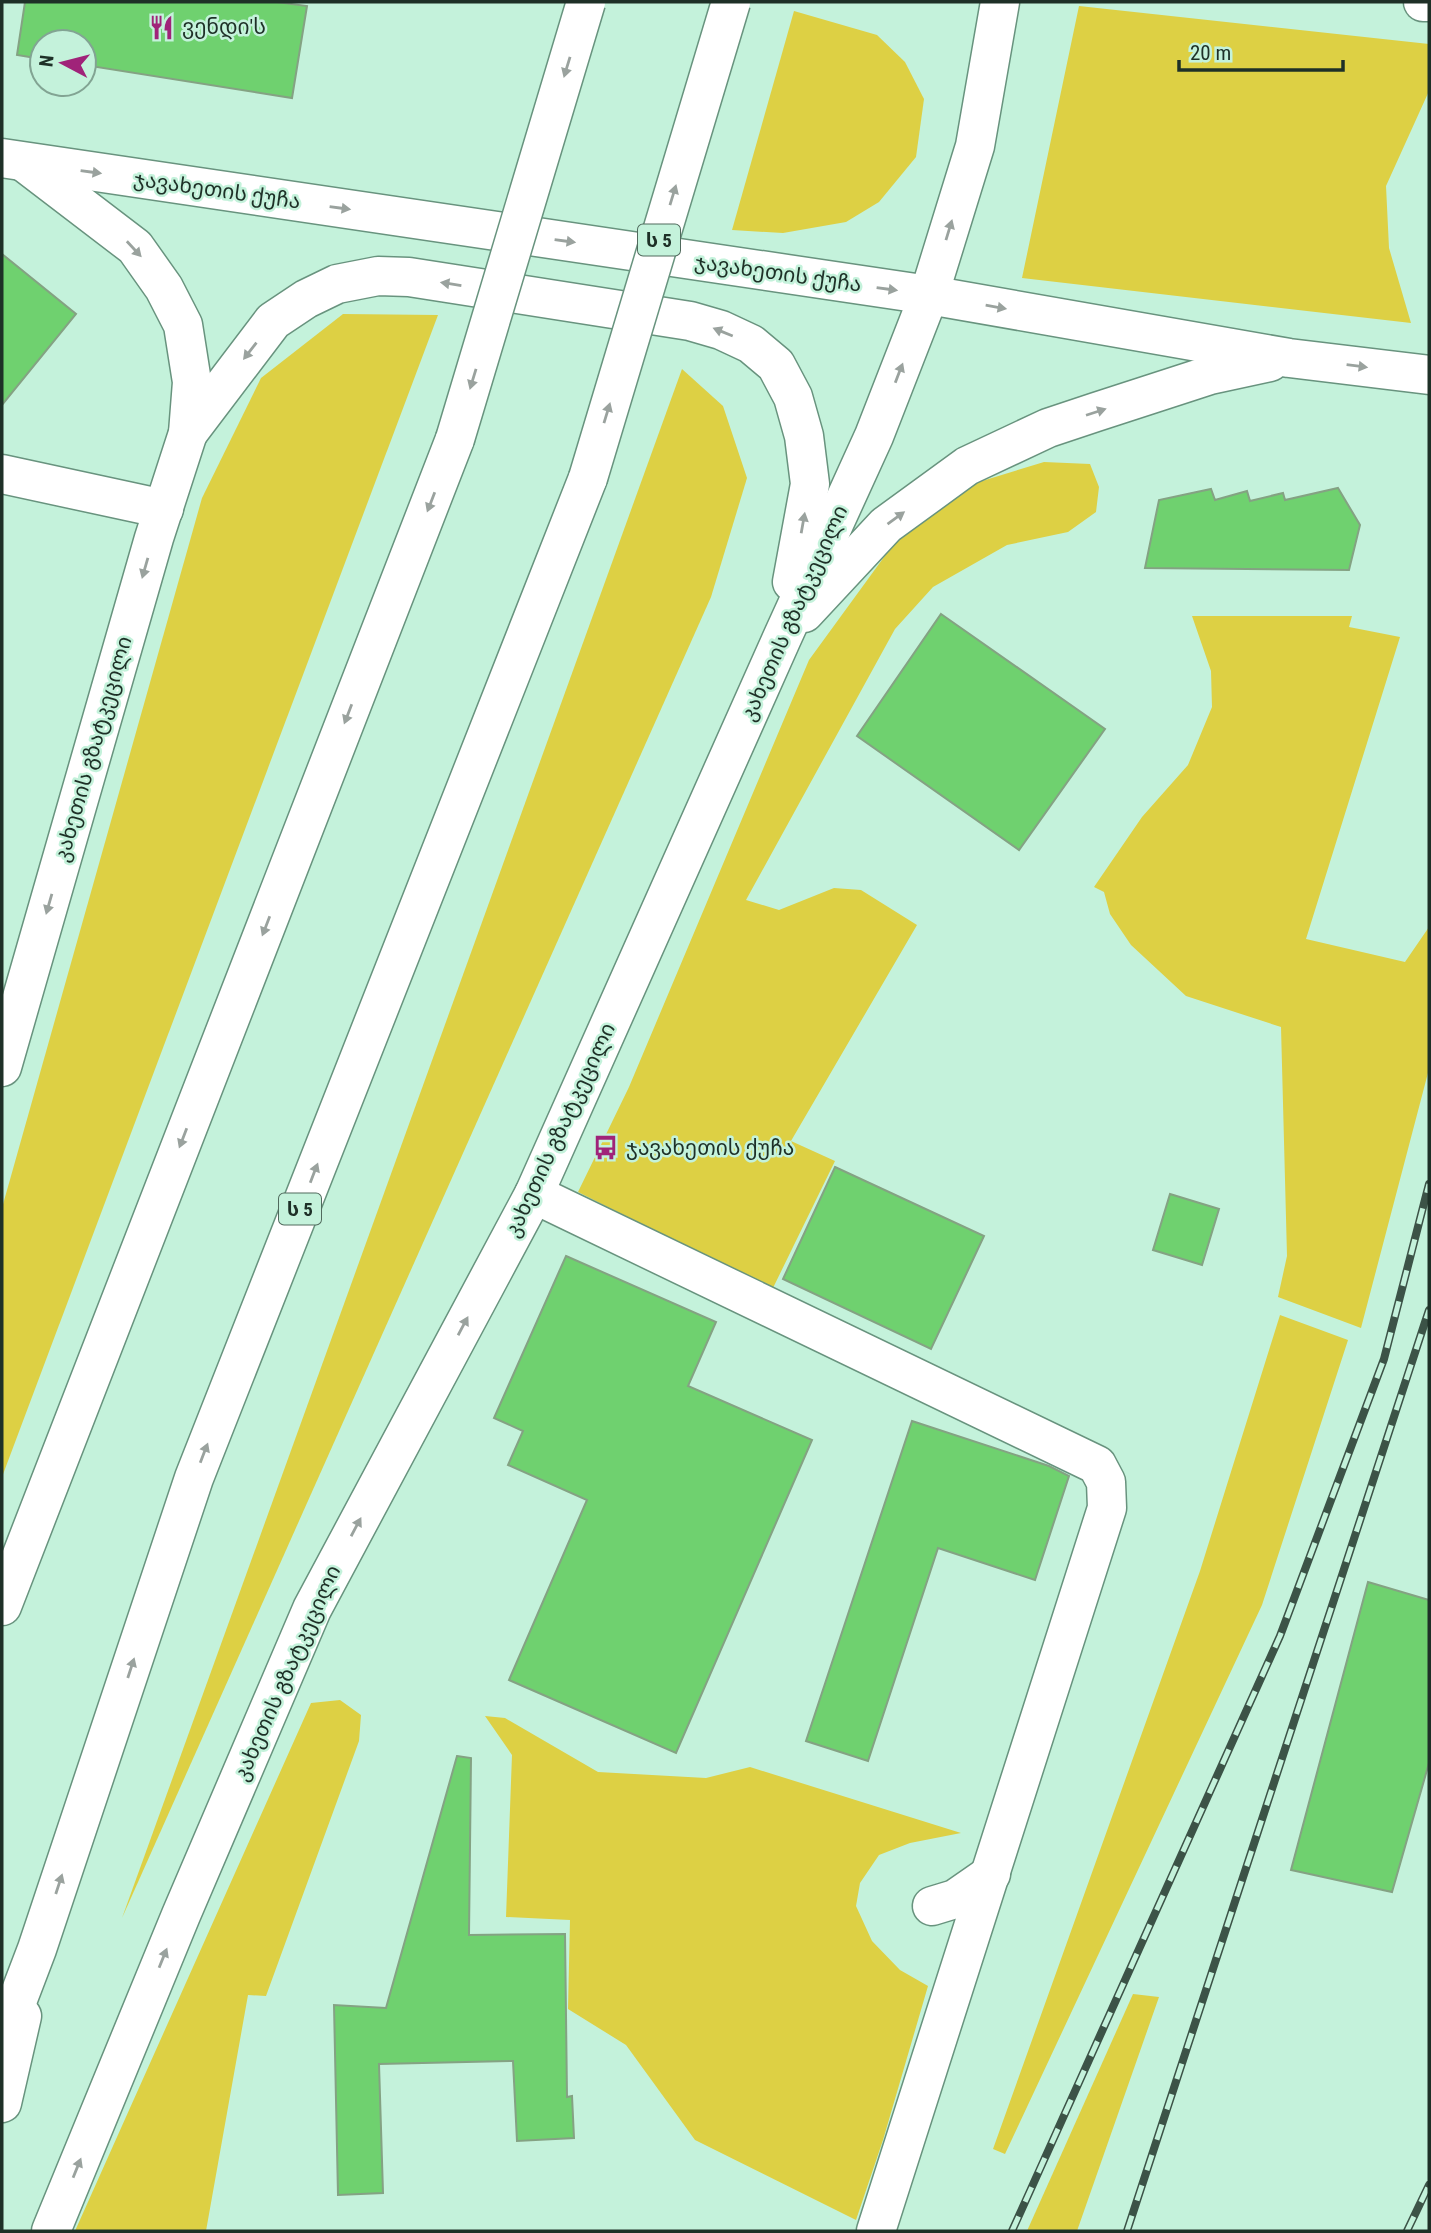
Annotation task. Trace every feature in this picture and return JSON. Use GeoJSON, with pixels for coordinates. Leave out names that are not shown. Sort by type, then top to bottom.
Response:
{"type":"FeatureCollection","features":[{"type":"Feature","properties":{"kind":"main road"},"geometry":{"type":"LineString","coordinates":[[2,1606],[455,439],[586,2]]}},
{"type":"Feature","properties":{"kind":"main road","name":"ს 5"},"geometry":{"type":"LineString","coordinates":[[2,2041],[37,1949],[194,1478],[588,478],[731,2]]}},
{"type":"Feature","properties":{"kind":"main road","name":"კახეთის გზატკეცილი"},"geometry":{"type":"LineString","coordinates":[[51,2231],[181,1915],[312,1609],[534,1195],[874,436],[929,295],[975,146],[999,2]]}},
{"type":"Feature","properties":{"kind":"main road"},"geometry":{"type":"LineString","coordinates":[[1423,2],[1429,2]]}},
{"type":"Feature","properties":{"kind":"main road"},"geometry":{"type":"LineString","coordinates":[[12,160],[135,247],[164,288],[183,326],[192,382],[188,433]]}},
{"type":"Feature","properties":{"kind":"main road","name":"ჯავახეთის ქუჩა"},"geometry":{"type":"LineString","coordinates":[[12,160],[929,295],[1289,358],[1429,375]]}},
{"type":"Feature","properties":{"kind":"main road"},"geometry":{"type":"LineString","coordinates":[[188,433],[273,321],[306,299],[337,284],[378,276],[409,277],[690,321],[720,330],[751,344],[776,365],[793,397],[804,436],[810,484],[782,638]]}},
{"type":"Feature","properties":{"kind":"main road"},"geometry":{"type":"LineString","coordinates":[[782,638],[886,525],[967,466],[1048,428],[1210,375],[1289,358]]}},
{"type":"Feature","properties":{"kind":"main road","name":"კახეთის გზატკეცილი"},"geometry":{"type":"LineString","coordinates":[[2,1068],[188,433]]}},
{"type":"Feature","properties":{"kind":"main road"},"geometry":{"type":"LineString","coordinates":[[2,474],[164,509]]}},
{"type":"Feature","properties":{"kind":"main road"},"geometry":{"type":"LineString","coordinates":[[534,1195],[1097,1465],[1107,1482],[1107,1508],[876,2231]]}},
{"type":"Feature","properties":{"kind":"main road"},"geometry":{"type":"LineString","coordinates":[[932,1906],[955,1899],[991,1874]]}},
{"type":"Feature","properties":{"kind":"main road"},"geometry":{"type":"LineString","coordinates":[[2,2103],[37,1949]]}},
{"type":"Feature","properties":{"kind":"shaded area"},"geometry":{"type":"Polygon","coordinates":[[[1079,6],[1429,44],[1429,91],[1386,186],[1389,248],[1411,323],[1022,278],[1079,6]]]}},
{"type":"Feature","properties":{"kind":"shaded area"},"geometry":{"type":"Polygon","coordinates":[[[794,11],[877,35],[905,62],[924,99],[916,157],[879,202],[846,222],[783,233],[732,230],[794,11]]]}},
{"type":"Feature","properties":{"kind":"shaded area"},"geometry":{"type":"Polygon","coordinates":[[[343,314],[438,315],[2,1477],[2,1208],[202,498],[261,378],[343,314]]]}},
{"type":"Feature","properties":{"kind":"shaded area"},"geometry":{"type":"Polygon","coordinates":[[[682,369],[723,406],[747,478],[711,597],[122,1918],[682,369]]]}},
{"type":"Feature","properties":{"kind":"shaded area"},"geometry":{"type":"Polygon","coordinates":[[[1044,462],[1090,464],[1099,487],[1096,512],[1068,532],[1007,545],[933,587],[895,629],[746,900],[779,910],[834,888],[861,890],[917,925],[791,1141],[835,1161],[772,1290],[578,1192],[629,1087],[809,660],[895,542],[969,485],[1044,462]]]}},
{"type":"Feature","properties":{"kind":"shaded area"},"geometry":{"type":"Polygon","coordinates":[[[1192,616],[1352,616],[1349,627],[1400,637],[1306,939],[1405,962],[1429,927],[1429,1069],[1361,1328],[1278,1297],[1287,1256],[1281,1027],[1186,996],[1131,945],[1110,914],[1104,892],[1094,887],[1142,817],[1188,765],[1212,707],[1211,671],[1192,616]]]}},
{"type":"Feature","properties":{"kind":"shaded area"},"geometry":{"type":"Polygon","coordinates":[[[1280,1315],[1348,1340],[1262,1605],[1005,2154],[993,2149],[1200,1571],[1280,1315]]]}},
{"type":"Feature","properties":{"kind":"shaded area"},"geometry":{"type":"Polygon","coordinates":[[[340,1700],[361,1715],[359,1741],[266,1996],[248,1995],[206,2231],[75,2231],[311,1703],[340,1700]]]}},
{"type":"Feature","properties":{"kind":"shaded area"},"geometry":{"type":"Polygon","coordinates":[[[485,1716],[505,1718],[598,1772],[706,1778],[750,1767],[961,1833],[910,1843],[879,1855],[860,1883],[856,1906],[872,1941],[900,1970],[928,1986],[883,2140],[856,2220],[695,2140],[626,2045],[568,2009],[570,1920],[506,1917],[512,1755],[485,1716]]]}},
{"type":"Feature","properties":{"kind":"shaded area"},"geometry":{"type":"Polygon","coordinates":[[[1133,1994],[1159,1997],[1077,2231],[1027,2231],[1133,1994]]]}},
{"type":"Feature","properties":{"kind":"building"},"geometry":{"type":"Polygon","coordinates":[[[25,2],[277,2],[307,6],[292,98],[98,67],[98,28],[28,28],[28,57],[17,55],[25,2]]]}},
{"type":"Feature","properties":{"kind":"building"},"geometry":{"type":"Polygon","coordinates":[[[2,254],[76,314],[2,405],[2,254]]]}},
{"type":"Feature","properties":{"kind":"building"},"geometry":{"type":"Polygon","coordinates":[[[1338,488],[1360,525],[1349,570],[1145,568],[1159,500],[1211,489],[1215,500],[1247,491],[1250,501],[1283,493],[1285,500],[1338,488]]]}},
{"type":"Feature","properties":{"kind":"building"},"geometry":{"type":"Polygon","coordinates":[[[941,614],[1105,729],[1019,850],[857,736],[941,614]]]}},
{"type":"Feature","properties":{"kind":"building"},"geometry":{"type":"Polygon","coordinates":[[[835,1167],[984,1236],[931,1349],[783,1279],[835,1167]]]}},
{"type":"Feature","properties":{"kind":"building"},"geometry":{"type":"Polygon","coordinates":[[[1170,1194],[1219,1209],[1202,1265],[1153,1250],[1170,1194]]]}},
{"type":"Feature","properties":{"kind":"building"},"geometry":{"type":"Polygon","coordinates":[[[566,1256],[716,1322],[688,1386],[812,1440],[676,1753],[509,1680],[587,1500],[508,1465],[523,1431],[494,1418],[566,1256]]]}},
{"type":"Feature","properties":{"kind":"building"},"geometry":{"type":"Polygon","coordinates":[[[912,1421],[1049,1466],[1069,1476],[1035,1580],[938,1548],[868,1761],[806,1741],[912,1421]]]}},
{"type":"Feature","properties":{"kind":"building"},"geometry":{"type":"Polygon","coordinates":[[[1368,1582],[1429,1600],[1429,1763],[1392,1892],[1291,1870],[1368,1582]]]}},
{"type":"Feature","properties":{"kind":"building"},"geometry":{"type":"Polygon","coordinates":[[[457,1756],[471,1758],[469,1935],[565,1934],[567,2097],[572,2096],[574,2138],[517,2141],[513,2061],[379,2064],[383,2193],[338,2195],[334,2005],[386,2008],[457,1756]]]}},
{"type":"Feature","properties":{"kind":"railway"},"geometry":{"type":"LineString","coordinates":[[1012,2231],[1280,1636],[1384,1359],[1429,1184]]}},
{"type":"Feature","properties":{"kind":"railway"},"geometry":{"type":"LineString","coordinates":[[1127,2231],[1429,1310]]}},
{"type":"Feature","properties":{"kind":"railway"},"geometry":{"type":"LineString","coordinates":[[1407,2231],[1429,2185]]}},
{"type":"Feature","properties":{"kind":"place","name":"ვენდი'ს"},"geometry":{"type":"Point","coordinates":[162,27]}},
{"type":"Feature","properties":{"kind":"place","name":"ჯავახეთის ქუჩა"},"geometry":{"type":"Point","coordinates":[606,1148]}}]}
